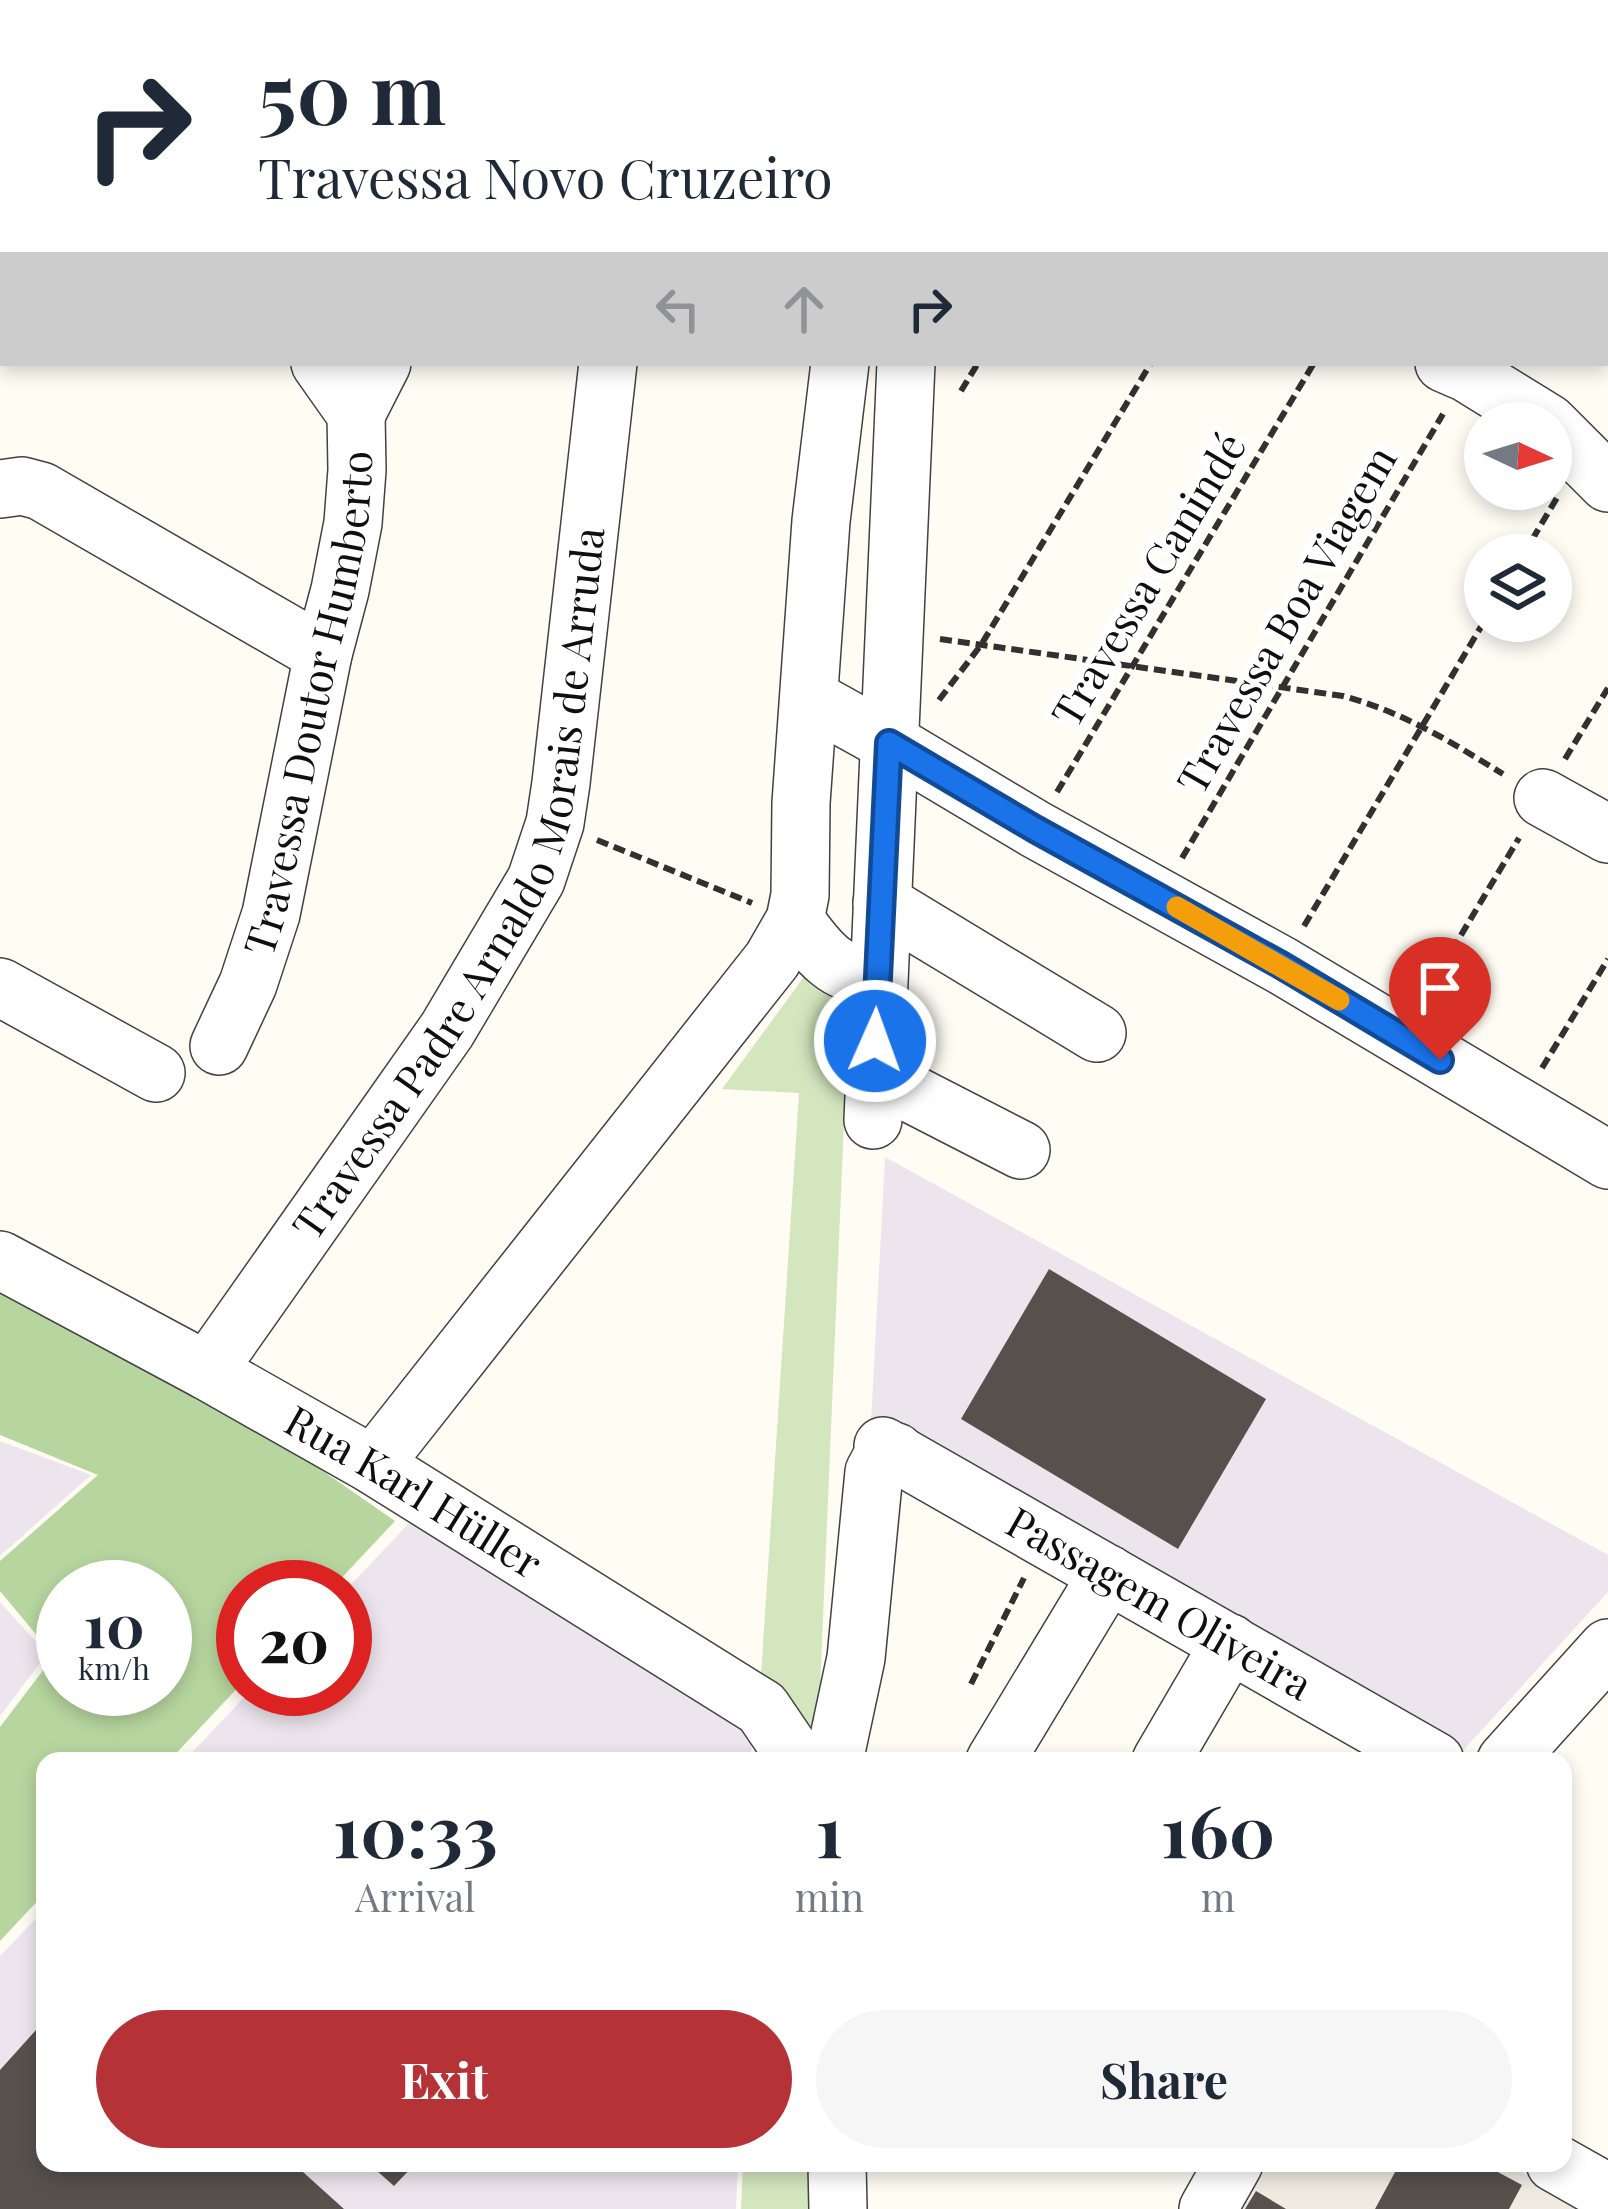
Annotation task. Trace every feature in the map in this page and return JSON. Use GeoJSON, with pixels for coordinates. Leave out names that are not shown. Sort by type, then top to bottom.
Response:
{"type":"FeatureCollection","features":[{"type":"Feature","properties":{"kind":"street","name":"Travessa Doutor Humberto"},"geometry":{"type":"LineString","coordinates":[[219,1046],[248,984],[271,914],[352,523],[358,470],[356,414],[322,366]]}},
{"type":"Feature","properties":{"kind":"street"},"geometry":{"type":"LineString","coordinates":[[356,414],[380,366]]}},
{"type":"Feature","properties":{"kind":"street","name":"Travessa Padre Arnaldo Morais de Arruda"},"geometry":{"type":"LineString","coordinates":[[207,1370],[447,1030],[536,880],[555,823],[608,366]]}},
{"type":"Feature","properties":{"kind":"street"},"geometry":{"type":"LineString","coordinates":[[374,1465],[772,961],[795,920],[821,520],[840,366]]}},
{"type":"Feature","properties":{"kind":"street"},"geometry":{"type":"LineString","coordinates":[[907,366],[894,633],[895,746],[882,903],[874,1098],[1021,1150]]}},
{"type":"Feature","properties":{"kind":"street"},"geometry":{"type":"LineString","coordinates":[[1455,368],[1511,402]]}},
{"type":"Feature","properties":{"kind":"street"},"geometry":{"type":"LineString","coordinates":[[1572,448],[1608,484]]}},
{"type":"Feature","properties":{"kind":"street"},"geometry":{"type":"LineString","coordinates":[[0,489],[22,486],[41,491],[323,654]]}},
{"type":"Feature","properties":{"kind":"street"},"geometry":{"type":"LineString","coordinates":[[808,698],[1281,965],[1608,1160]]}},
{"type":"Feature","properties":{"kind":"street"},"geometry":{"type":"LineString","coordinates":[[1543,797],[1608,834]]}},
{"type":"Feature","properties":{"kind":"street"},"geometry":{"type":"LineString","coordinates":[[882,903],[1097,1033]]}},
{"type":"Feature","properties":{"kind":"street"},"geometry":{"type":"LineString","coordinates":[[795,920],[840,969],[866,976],[878,973]]}},
{"type":"Feature","properties":{"kind":"street"},"geometry":{"type":"LineString","coordinates":[[0,987],[156,1072]]}},
{"type":"Feature","properties":{"kind":"street","name":"Rua Karl Hüller"},"geometry":{"type":"LineString","coordinates":[[0,1261],[374,1465],[762,1708],[792,1752]]}},
{"type":"Feature","properties":{"kind":"street","name":"Passagem Oliveira"},"geometry":{"type":"LineString","coordinates":[[836,1752],[856,1658],[874,1472],[890,1449],[1419,1752]]}},
{"type":"Feature","properties":{"kind":"street"},"geometry":{"type":"LineString","coordinates":[[1000,1752],[1108,1574]]}},
{"type":"Feature","properties":{"kind":"street"},"geometry":{"type":"LineString","coordinates":[[1166,1752],[1229,1643]]}},
{"type":"Feature","properties":{"kind":"street"},"geometry":{"type":"LineString","coordinates":[[1514,1752],[1608,1648]]}},
{"type":"Feature","properties":{"kind":"street"},"geometry":{"type":"LineString","coordinates":[[837,2172],[838,2209]]}},
{"type":"Feature","properties":{"kind":"street"},"geometry":{"type":"LineString","coordinates":[[1208,2209],[1229,2172]]}},
{"type":"Feature","properties":{"kind":"street"},"geometry":{"type":"LineString","coordinates":[[1571,2172],[1608,2193]]}},
{"type":"Feature","properties":{"kind":"path"},"geometry":{"type":"LineString","coordinates":[[961,391],[976,366]]}},
{"type":"Feature","properties":{"kind":"path"},"geometry":{"type":"LineString","coordinates":[[895,746],[981,645],[1149,366]]}},
{"type":"Feature","properties":{"kind":"path","name":"Travessa Canindé"},"geometry":{"type":"LineString","coordinates":[[1035,829],[1312,366]]}},
{"type":"Feature","properties":{"kind":"path","name":"Travessa Boa Viagem"},"geometry":{"type":"LineString","coordinates":[[1159,897],[1282,688],[1455,368]]}},
{"type":"Feature","properties":{"kind":"path"},"geometry":{"type":"LineString","coordinates":[[894,633],[1343,696],[1423,725],[1543,797]]}},
{"type":"Feature","properties":{"kind":"path"},"geometry":{"type":"LineString","coordinates":[[1281,965],[1472,642]]}},
{"type":"Feature","properties":{"kind":"path"},"geometry":{"type":"LineString","coordinates":[[1401,1036],[1608,688]]}},
{"type":"Feature","properties":{"kind":"path"},"geometry":{"type":"LineString","coordinates":[[555,823],[795,920]]}},
{"type":"Feature","properties":{"kind":"path"},"geometry":{"type":"LineString","coordinates":[[1519,1107],[1608,958]]}},
{"type":"Feature","properties":{"kind":"path"},"geometry":{"type":"LineString","coordinates":[[971,1684],[1044,1537]]}},
{"type":"Feature","properties":{"kind":"shaded area"},"geometry":{"type":"Polygon","coordinates":[[[885,1157],[1608,1555],[1608,1592],[1462,1752],[1451,1752],[871,1422],[885,1157]]]}},
{"type":"Feature","properties":{"kind":"shaded area"},"geometry":{"type":"Polygon","coordinates":[[[0,1441],[91,1475],[0,1556],[0,1441]]]}},
{"type":"Feature","properties":{"kind":"shaded area"},"geometry":{"type":"Polygon","coordinates":[[[414,1518],[752,1732],[751,1752],[192,1752],[226,1716],[372,1716],[372,1562],[414,1518]]]}},
{"type":"Feature","properties":{"kind":"shaded area"},"geometry":{"type":"Polygon","coordinates":[[[0,1602],[36,1642],[36,1669],[0,1716],[0,1602]]]}},
{"type":"Feature","properties":{"kind":"shaded area"},"geometry":{"type":"Polygon","coordinates":[[[36,1918],[36,2172],[738,2172],[736,2209],[0,2209],[0,1956],[36,1918]]]}},
{"type":"Feature","properties":{"kind":"shaded area"},"geometry":{"type":"Polygon","coordinates":[[[1250,2172],[1522,2172],[1582,2209],[1230,2209],[1250,2172]]]}},
{"type":"Feature","properties":{"kind":"green space"},"geometry":{"type":"Polygon","coordinates":[[[806,974],[850,979],[818,1737],[777,1683],[761,1675],[799,1093],[722,1089],[806,974]]]}},
{"type":"Feature","properties":{"kind":"green space"},"geometry":{"type":"Polygon","coordinates":[[[0,1286],[199,1385],[395,1521],[358,1560],[216,1560],[216,1711],[177,1752],[36,1752],[36,1903],[0,1941],[0,1727],[36,1680],[36,1716],[192,1716],[192,1560],[36,1560],[36,1634],[0,1591],[0,1561],[98,1475],[0,1435],[0,1286]]]}},
{"type":"Feature","properties":{"kind":"green space"},"geometry":{"type":"Polygon","coordinates":[[[743,2172],[826,2172],[828,2209],[741,2209],[743,2172]]]}},
{"type":"Feature","properties":{"kind":"building"},"geometry":{"type":"Polygon","coordinates":[[[1049,1269],[1266,1399],[1178,1549],[961,1419],[1049,1269]]]}},
{"type":"Feature","properties":{"kind":"building"},"geometry":{"type":"Polygon","coordinates":[[[36,2030],[36,2172],[303,2172],[344,2209],[0,2209],[0,2070],[36,2030]]]}},
{"type":"Feature","properties":{"kind":"building"},"geometry":{"type":"Polygon","coordinates":[[[378,2172],[407,2172],[394,2186],[378,2172]]]}},
{"type":"Feature","properties":{"kind":"building"},"geometry":{"type":"Polygon","coordinates":[[[1395,2172],[1498,2172],[1522,2185],[1509,2209],[1375,2209],[1395,2172]]]}},
{"type":"Feature","properties":{"kind":"building"},"geometry":{"type":"Polygon","coordinates":[[[1256,2191],[1286,2209],[1245,2209],[1256,2191]]]}},
{"type":"Feature","properties":{"kind":"slow traffic"},"geometry":{"type":"LineString","coordinates":[[1177,907],[1339,1000]]}},
{"type":"Feature","properties":{"kind":"route"},"geometry":{"type":"LineString","coordinates":[[875,1041],[889,743],[1440,1060]]}}]}
